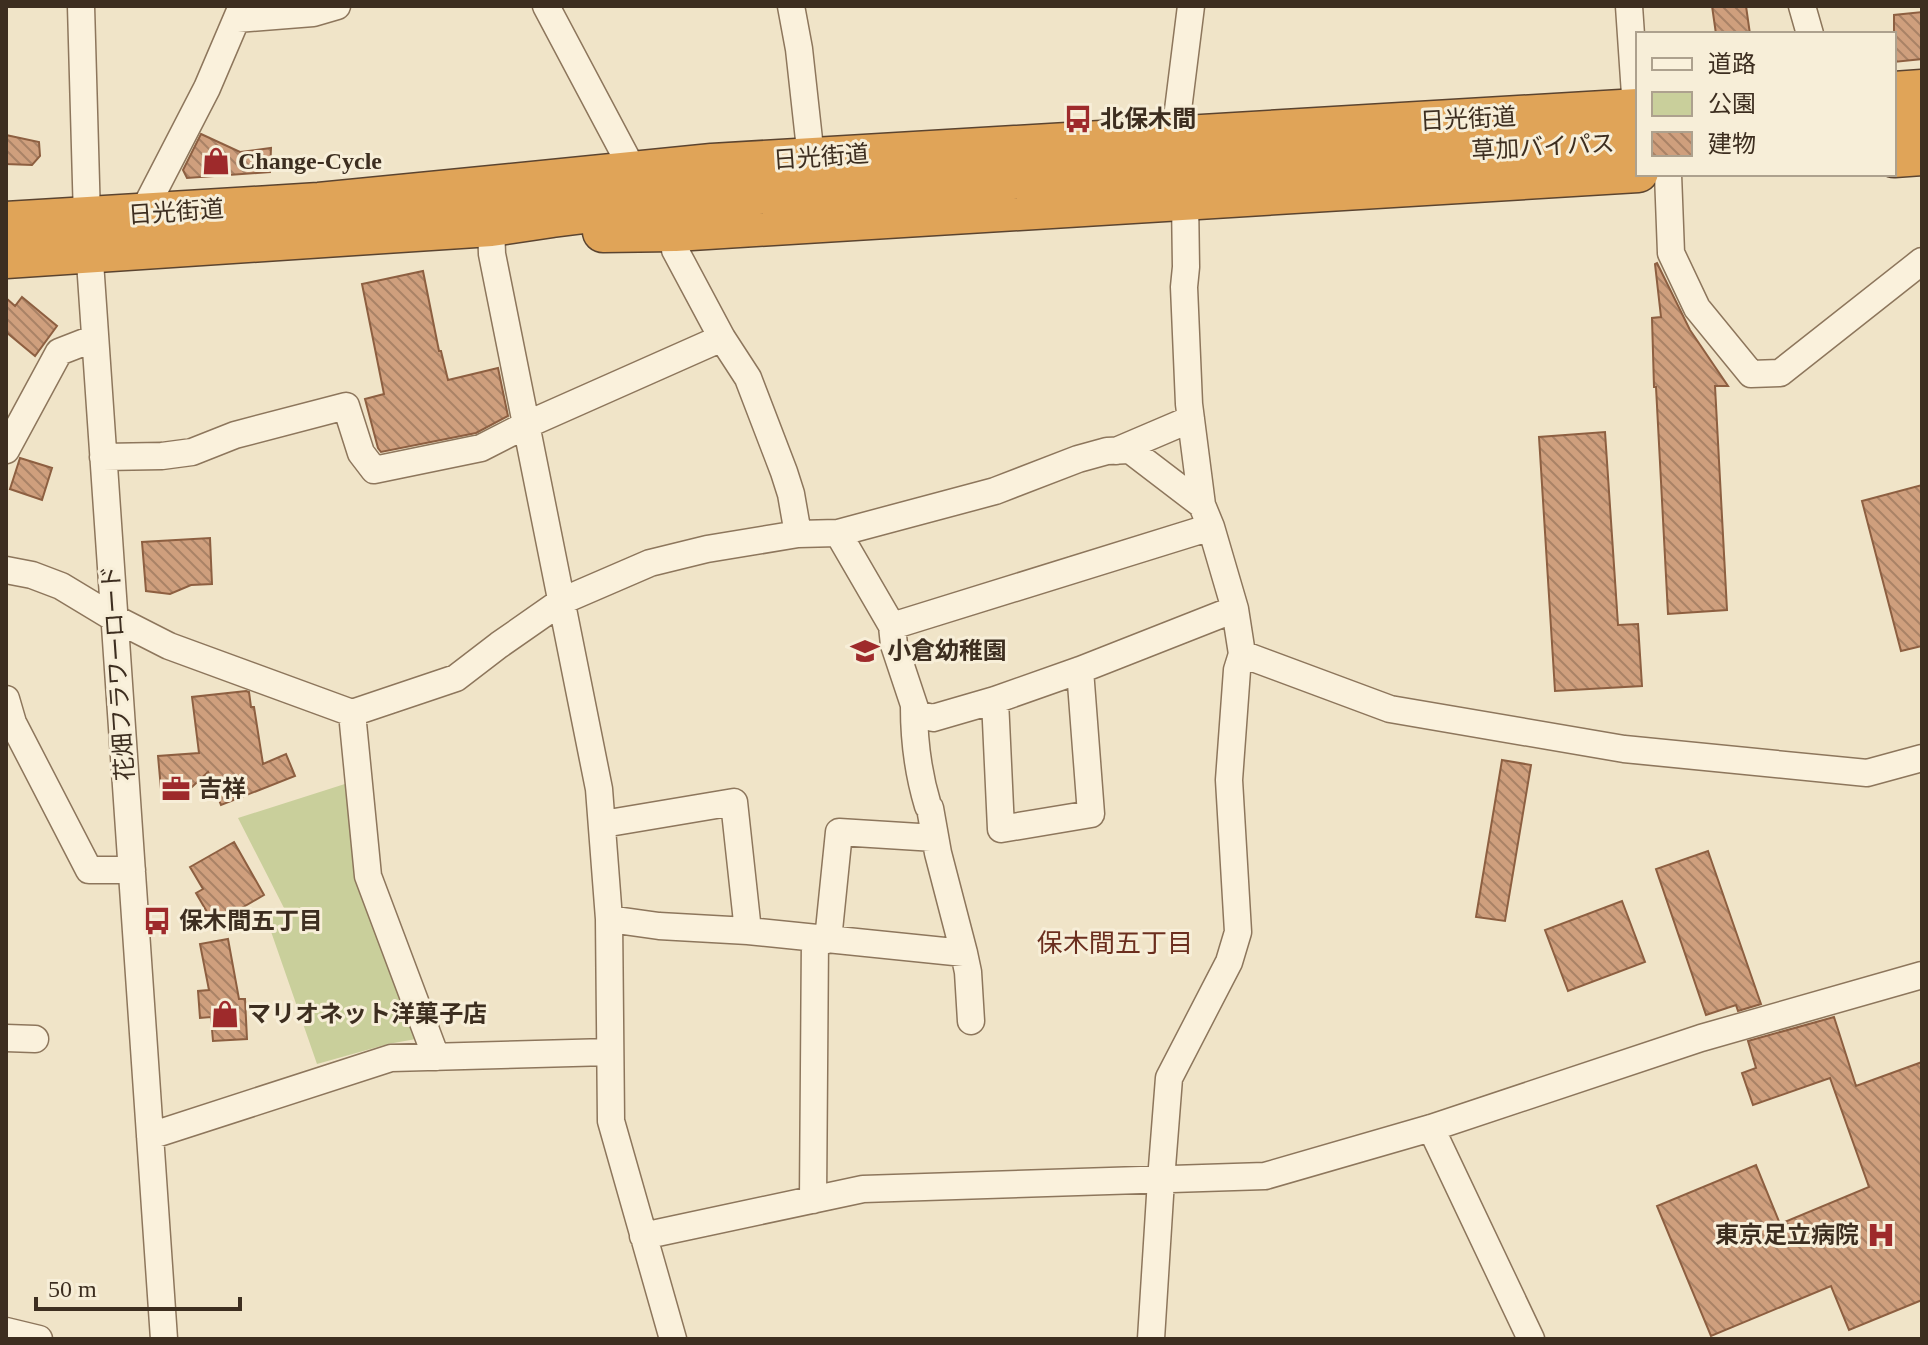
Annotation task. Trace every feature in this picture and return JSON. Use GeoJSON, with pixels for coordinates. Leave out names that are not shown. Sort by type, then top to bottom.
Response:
{"type":"FeatureCollection","features":[{"type":"Feature","properties":{"kind":"highway"},"geometry":{"type":"LineString","coordinates":[[1896,92],[1922,90]]}},
{"type":"Feature","properties":{"kind":"highway","name":"日光街道"},"geometry":{"type":"LineString","coordinates":[[6,258],[88,236],[142,214],[319,203],[633,170],[1180,136],[1636,120]]}},
{"type":"Feature","properties":{"kind":"highway","name":"草加バイパス"},"geometry":{"type":"LineString","coordinates":[[1447,153],[1636,120]]}},
{"type":"Feature","properties":{"kind":"highway"},"geometry":{"type":"LineString","coordinates":[[1896,128],[1922,126]]}},
{"type":"Feature","properties":{"kind":"highway","name":"日光街道"},"geometry":{"type":"LineString","coordinates":[[6,222],[88,236],[491,226],[728,195],[1447,153]]}},
{"type":"Feature","properties":{"kind":"highway"},"geometry":{"type":"LineString","coordinates":[[1896,157],[1922,155]]}},
{"type":"Feature","properties":{"kind":"highway"},"geometry":{"type":"LineString","coordinates":[[491,226],[614,232],[675,231],[1636,172]]}},
{"type":"Feature","properties":{"kind":"street","name":"花畑フラワーロード"},"geometry":{"type":"LineString","coordinates":[[81,6],[88,236],[164,1339]]}},
{"type":"Feature","properties":{"kind":"street"},"geometry":{"type":"LineString","coordinates":[[142,214],[207,88],[240,13],[313,13],[337,6]]}},
{"type":"Feature","properties":{"kind":"street"},"geometry":{"type":"LineString","coordinates":[[546,6],[633,170]]}},
{"type":"Feature","properties":{"kind":"street"},"geometry":{"type":"LineString","coordinates":[[791,6],[811,158]]}},
{"type":"Feature","properties":{"kind":"street"},"geometry":{"type":"LineString","coordinates":[[1180,136],[1178,110],[1191,6]]}},
{"type":"Feature","properties":{"kind":"street"},"geometry":{"type":"LineString","coordinates":[[1629,6],[1636,106]]}},
{"type":"Feature","properties":{"kind":"street"},"geometry":{"type":"LineString","coordinates":[[1802,6],[1809,32]]}},
{"type":"Feature","properties":{"kind":"street"},"geometry":{"type":"LineString","coordinates":[[1668,176],[1671,253],[1697,308],[1751,374],[1780,373],[1922,261]]}},
{"type":"Feature","properties":{"kind":"street"},"geometry":{"type":"LineString","coordinates":[[1151,1339],[1169,1078],[1229,962],[1238,932],[1229,780],[1237,670],[1242,654],[1235,609],[1206,516],[1191,419],[1184,287],[1185,199]]}},
{"type":"Feature","properties":{"kind":"street"},"geometry":{"type":"LineString","coordinates":[[491,226],[492,254],[599,789],[609,919],[611,1121],[673,1339]]}},
{"type":"Feature","properties":{"kind":"street"},"geometry":{"type":"LineString","coordinates":[[675,231],[675,250],[722,338],[748,378],[791,494],[798,534]]}},
{"type":"Feature","properties":{"kind":"street"},"geometry":{"type":"LineString","coordinates":[[6,450],[59,352],[95,338]]}},
{"type":"Feature","properties":{"kind":"street"},"geometry":{"type":"LineString","coordinates":[[103,457],[192,452],[235,435],[346,406],[361,453],[374,470],[481,448],[722,338]]}},
{"type":"Feature","properties":{"kind":"street"},"geometry":{"type":"LineString","coordinates":[[1116,451],[1191,419]]}},
{"type":"Feature","properties":{"kind":"street"},"geometry":{"type":"LineString","coordinates":[[6,570],[32,575],[61,586],[169,646],[352,713],[456,678],[562,601],[650,563],[707,549],[798,534],[838,533],[995,491],[1107,451],[1130,450],[1206,516]]}},
{"type":"Feature","properties":{"kind":"street"},"geometry":{"type":"LineString","coordinates":[[892,626],[1206,516]]}},
{"type":"Feature","properties":{"kind":"street"},"geometry":{"type":"LineString","coordinates":[[838,533],[892,626],[894,645],[917,714],[933,718],[1080,670],[1235,609]]}},
{"type":"Feature","properties":{"kind":"street"},"geometry":{"type":"LineString","coordinates":[[1242,654],[1390,709],[1624,749],[1867,773],[1922,758]]}},
{"type":"Feature","properties":{"kind":"street"},"geometry":{"type":"LineString","coordinates":[[995,700],[1001,829],[1091,814],[1080,670]]}},
{"type":"Feature","properties":{"kind":"street"},"geometry":{"type":"LineString","coordinates":[[914,707],[914,737],[920,779],[930,808],[964,953],[971,1021]]}},
{"type":"Feature","properties":{"kind":"street"},"geometry":{"type":"LineString","coordinates":[[352,713],[368,876],[436,1057]]}},
{"type":"Feature","properties":{"kind":"street"},"geometry":{"type":"LineString","coordinates":[[8,715],[89,870],[132,870]]}},
{"type":"Feature","properties":{"kind":"street"},"geometry":{"type":"LineString","coordinates":[[603,824],[734,802],[748,931]]}},
{"type":"Feature","properties":{"kind":"street"},"geometry":{"type":"LineString","coordinates":[[813,1200],[821,939],[839,832],[935,838]]}},
{"type":"Feature","properties":{"kind":"street"},"geometry":{"type":"LineString","coordinates":[[609,919],[964,953]]}},
{"type":"Feature","properties":{"kind":"street"},"geometry":{"type":"LineString","coordinates":[[643,1236],[863,1189],[1265,1176],[1431,1128],[1701,1038],[1922,975]]}},
{"type":"Feature","properties":{"kind":"street"},"geometry":{"type":"LineString","coordinates":[[6,1038],[35,1039]]}},
{"type":"Feature","properties":{"kind":"street"},"geometry":{"type":"LineString","coordinates":[[150,1136],[391,1058],[609,1052]]}},
{"type":"Feature","properties":{"kind":"street"},"geometry":{"type":"LineString","coordinates":[[1431,1128],[1531,1339]]}},
{"type":"Feature","properties":{"kind":"street"},"geometry":{"type":"LineString","coordinates":[[6,1331],[39,1339]]}},
{"type":"Feature","properties":{"kind":"green space"},"geometry":{"type":"Polygon","coordinates":[[[348,783],[416,1039],[317,1064],[267,920],[284,908],[238,818],[348,783]]]}},
{"type":"Feature","properties":{"kind":"building"},"geometry":{"type":"Polygon","coordinates":[[[1712,6],[1746,6],[1750,32],[1716,32],[1712,6]]]}},
{"type":"Feature","properties":{"kind":"building"},"geometry":{"type":"Polygon","coordinates":[[[1922,12],[1922,59],[1896,62],[1894,15],[1922,12]]]}},
{"type":"Feature","properties":{"kind":"building"},"geometry":{"type":"Polygon","coordinates":[[[201,134],[240,152],[271,148],[270,172],[187,178],[183,170],[201,134]]]}},
{"type":"Feature","properties":{"kind":"building"},"geometry":{"type":"Polygon","coordinates":[[[6,135],[39,142],[40,156],[32,165],[6,164],[6,135]]]}},
{"type":"Feature","properties":{"kind":"building"},"geometry":{"type":"Polygon","coordinates":[[[1657,263],[1690,330],[1728,386],[1715,386],[1727,610],[1668,614],[1654,387],[1652,318],[1661,317],[1657,263]]]}},
{"type":"Feature","properties":{"kind":"building"},"geometry":{"type":"Polygon","coordinates":[[[423,271],[448,380],[498,368],[508,416],[476,433],[381,452],[365,399],[384,394],[362,284],[423,271]]]}},
{"type":"Feature","properties":{"kind":"building"},"geometry":{"type":"Polygon","coordinates":[[[22,297],[57,326],[35,356],[6,332],[6,298],[15,306],[22,297]]]}},
{"type":"Feature","properties":{"kind":"building"},"geometry":{"type":"Polygon","coordinates":[[[1605,432],[1618,625],[1638,624],[1642,686],[1555,691],[1539,437],[1605,432]]]}},
{"type":"Feature","properties":{"kind":"building"},"geometry":{"type":"Polygon","coordinates":[[[20,458],[52,468],[42,500],[10,489],[20,458]]]}},
{"type":"Feature","properties":{"kind":"building"},"geometry":{"type":"Polygon","coordinates":[[[1922,485],[1922,646],[1901,651],[1862,501],[1922,485]]]}},
{"type":"Feature","properties":{"kind":"building"},"geometry":{"type":"Polygon","coordinates":[[[210,538],[212,584],[191,585],[170,594],[146,591],[142,542],[210,538]]]}},
{"type":"Feature","properties":{"kind":"building"},"geometry":{"type":"Polygon","coordinates":[[[249,692],[251,707],[254,707],[263,764],[286,754],[295,776],[221,805],[208,772],[180,798],[162,800],[158,756],[199,753],[192,697],[249,692]]]}},
{"type":"Feature","properties":{"kind":"building"},"geometry":{"type":"Polygon","coordinates":[[[1502,760],[1531,765],[1505,921],[1476,917],[1502,760]]]}},
{"type":"Feature","properties":{"kind":"building"},"geometry":{"type":"Polygon","coordinates":[[[234,842],[264,895],[214,924],[196,893],[203,889],[190,867],[234,842]]]}},
{"type":"Feature","properties":{"kind":"building"},"geometry":{"type":"Polygon","coordinates":[[[1708,851],[1761,1004],[1738,1011],[1736,1005],[1706,1015],[1656,869],[1708,851]]]}},
{"type":"Feature","properties":{"kind":"building"},"geometry":{"type":"Polygon","coordinates":[[[1622,901],[1645,962],[1568,991],[1545,930],[1622,901]]]}},
{"type":"Feature","properties":{"kind":"building"},"geometry":{"type":"Polygon","coordinates":[[[228,939],[239,999],[245,999],[247,1039],[213,1041],[211,1017],[200,1018],[198,991],[209,990],[200,944],[228,939]]]}},
{"type":"Feature","properties":{"kind":"building"},"geometry":{"type":"Polygon","coordinates":[[[1834,1017],[1856,1086],[1922,1062],[1922,1300],[1849,1330],[1831,1286],[1711,1336],[1657,1206],[1756,1165],[1780,1224],[1869,1187],[1830,1078],[1753,1105],[1742,1073],[1756,1068],[1748,1041],[1834,1017]]]}},
{"type":"Feature","properties":{"kind":"place","name":"北保木間"},"geometry":{"type":"Point","coordinates":[1078,119]}},
{"type":"Feature","properties":{"kind":"place","name":"Change-Cycle"},"geometry":{"type":"Point","coordinates":[216,161]}},
{"type":"Feature","properties":{"kind":"place","name":"小倉幼稚園"},"geometry":{"type":"Point","coordinates":[865,651]}},
{"type":"Feature","properties":{"kind":"place","name":"吉祥"},"geometry":{"type":"Point","coordinates":[176,789]}},
{"type":"Feature","properties":{"kind":"place","name":"保木間五丁目"},"geometry":{"type":"Point","coordinates":[157,921]}},
{"type":"Feature","properties":{"kind":"place","name":"マリオネット洋菓子店"},"geometry":{"type":"Point","coordinates":[225,1014]}},
{"type":"Feature","properties":{"kind":"place","name":"東京足立病院"},"geometry":{"type":"Point","coordinates":[1881,1235]}},
{"type":"Feature","properties":{"kind":"district","name":"保木間五丁目"},"geometry":{"type":"Point","coordinates":[1115,943]}}]}
